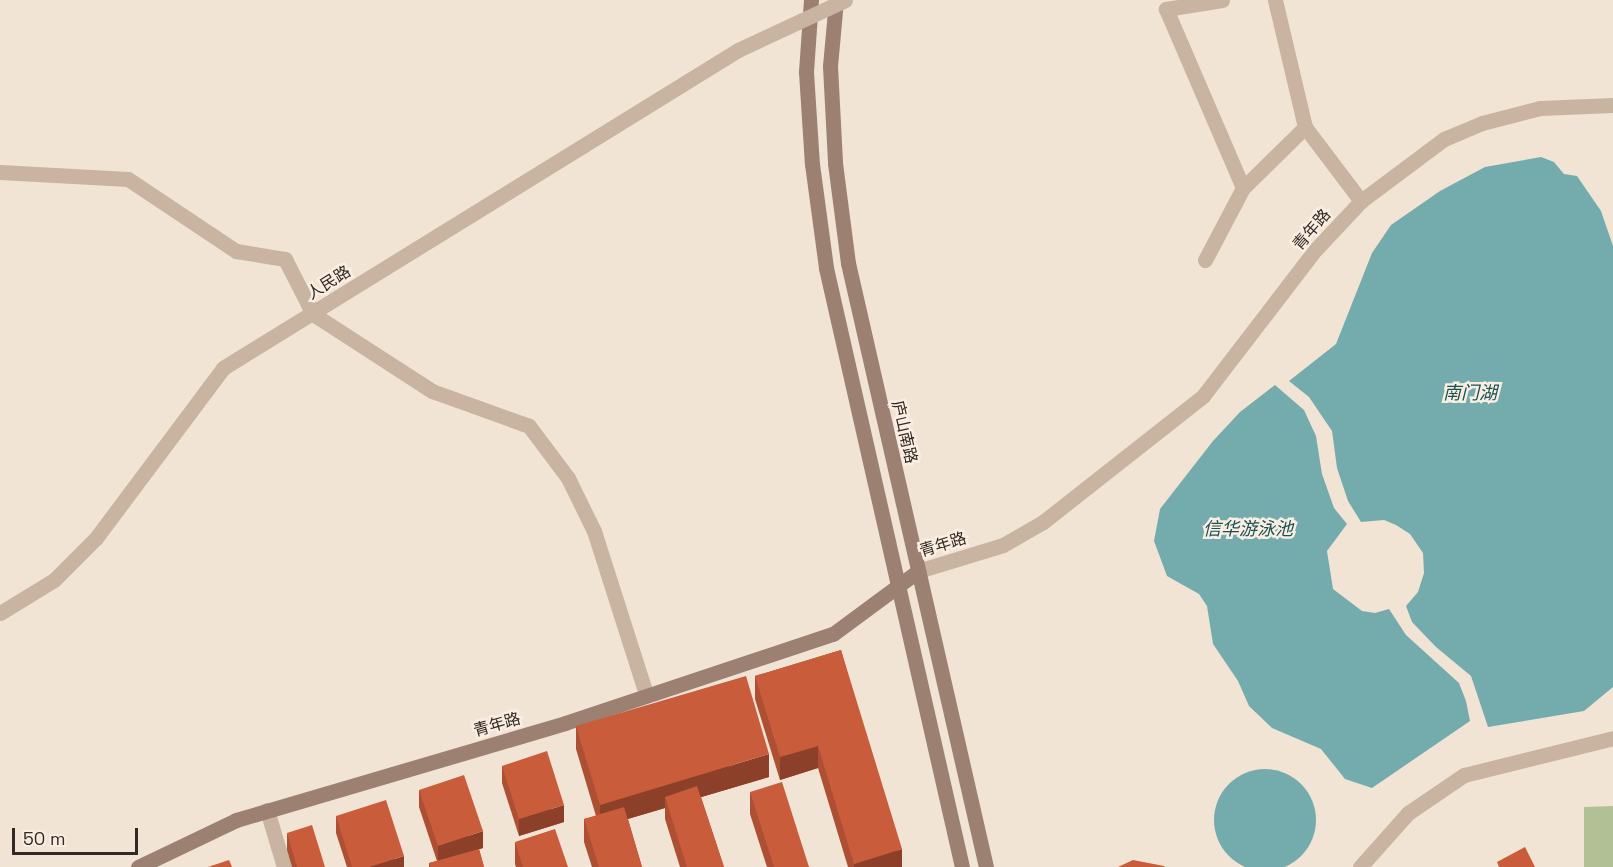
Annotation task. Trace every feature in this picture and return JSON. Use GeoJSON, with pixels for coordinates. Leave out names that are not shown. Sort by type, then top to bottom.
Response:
{"type":"FeatureCollection","features":[{"type":"Feature","properties":{"kind":"main road"},"geometry":{"type":"LineString","coordinates":[[812,0],[806,72],[812,164],[826,268],[962,867]]}},
{"type":"Feature","properties":{"kind":"main road","name":"庐山南路"},"geometry":{"type":"LineString","coordinates":[[836,0],[830,66],[835,163],[848,263],[986,867]]}},
{"type":"Feature","properties":{"kind":"main road","name":"青年路"},"geometry":{"type":"LineString","coordinates":[[138,867],[236,820],[565,723],[645,694],[833,634],[918,571]]}},
{"type":"Feature","properties":{"kind":"street","name":"人民路"},"geometry":{"type":"LineString","coordinates":[[0,613],[54,580],[96,538],[223,368],[738,51],[845,0]]}},
{"type":"Feature","properties":{"kind":"street"},"geometry":{"type":"LineString","coordinates":[[1222,0],[1166,9],[1243,188]]}},
{"type":"Feature","properties":{"kind":"street"},"geometry":{"type":"LineString","coordinates":[[1275,0],[1305,127],[1361,201]]}},
{"type":"Feature","properties":{"kind":"street","name":"青年路"},"geometry":{"type":"LineString","coordinates":[[918,571],[1003,545],[1042,522],[1203,396],[1316,249],[1361,201],[1444,140],[1482,123],[1540,108],[1613,105]]}},
{"type":"Feature","properties":{"kind":"street"},"geometry":{"type":"LineString","coordinates":[[1205,260],[1243,188],[1305,127]]}},
{"type":"Feature","properties":{"kind":"street"},"geometry":{"type":"LineString","coordinates":[[0,171],[128,179],[236,251],[285,259],[313,314],[432,391],[529,426],[568,478],[594,531],[645,694]]}},
{"type":"Feature","properties":{"kind":"street"},"geometry":{"type":"LineString","coordinates":[[1360,867],[1408,813],[1464,775],[1613,738]]}},
{"type":"Feature","properties":{"kind":"street"},"geometry":{"type":"LineString","coordinates":[[267,810],[284,867]]}},
{"type":"Feature","properties":{"kind":"green space"},"geometry":{"type":"Polygon","coordinates":[[[1613,806],[1613,867],[1584,867],[1584,807],[1613,806]]]}},
{"type":"Feature","properties":{"kind":"water","name":"南门湖"},"geometry":{"type":"Polygon","coordinates":[[[1541,157],[1554,162],[1564,174],[1577,176],[1601,211],[1613,246],[1613,687],[1584,711],[1488,727],[1471,676],[1436,647],[1412,622],[1406,606],[1418,592],[1424,573],[1423,553],[1410,534],[1396,525],[1384,520],[1361,522],[1348,501],[1337,468],[1332,431],[1309,397],[1289,381],[1336,344],[1372,253],[1391,225],[1440,191],[1485,167],[1541,157]]]}},
{"type":"Feature","properties":{"kind":"water","name":"信华游泳池"},"geometry":{"type":"Polygon","coordinates":[[[1275,385],[1304,410],[1316,436],[1322,474],[1334,508],[1347,524],[1327,551],[1333,589],[1362,611],[1375,613],[1389,609],[1406,635],[1459,683],[1466,701],[1470,721],[1372,788],[1345,779],[1321,749],[1272,728],[1249,706],[1238,681],[1213,644],[1207,606],[1199,594],[1167,576],[1154,541],[1160,509],[1213,441],[1240,412],[1275,385]]]}},
{"type":"Feature","properties":{"kind":"water"},"geometry":{"type":"Polygon","coordinates":[[[1265,769],[1284,773],[1301,784],[1312,801],[1316,820],[1312,839],[1301,856],[1284,867],[1265,871],[1246,867],[1229,856],[1218,839],[1214,820],[1218,801],[1229,784],[1246,773],[1265,769]]]}},
{"type":"Feature","properties":{"kind":"building"},"geometry":{"type":"Polygon","coordinates":[[[841,650],[902,849],[854,864],[818,746],[780,757],[755,676],[841,650]]]}},
{"type":"Feature","properties":{"kind":"building"},"geometry":{"type":"Polygon","coordinates":[[[746,676],[769,754],[600,805],[576,726],[746,676]]]}},
{"type":"Feature","properties":{"kind":"building"},"geometry":{"type":"Polygon","coordinates":[[[547,751],[564,805],[519,819],[502,766],[547,751]]]}},
{"type":"Feature","properties":{"kind":"building"},"geometry":{"type":"Polygon","coordinates":[[[464,775],[483,831],[438,846],[419,790],[464,775]]]}},
{"type":"Feature","properties":{"kind":"building"},"geometry":{"type":"Polygon","coordinates":[[[782,782],[809,867],[774,867],[750,792],[782,782]]]}},
{"type":"Feature","properties":{"kind":"building"},"geometry":{"type":"Polygon","coordinates":[[[697,786],[724,867],[687,867],[665,797],[697,786]]]}},
{"type":"Feature","properties":{"kind":"building"},"geometry":{"type":"Polygon","coordinates":[[[386,800],[404,856],[369,867],[352,867],[336,816],[386,800]]]}},
{"type":"Feature","properties":{"kind":"building"},"geometry":{"type":"Polygon","coordinates":[[[624,807],[642,867],[599,867],[584,819],[624,807]]]}},
{"type":"Feature","properties":{"kind":"building"},"geometry":{"type":"Polygon","coordinates":[[[312,825],[325,867],[297,867],[287,833],[312,825]]]}},
{"type":"Feature","properties":{"kind":"building"},"geometry":{"type":"Polygon","coordinates":[[[555,829],[568,867],[523,867],[515,842],[555,829]]]}},
{"type":"Feature","properties":{"kind":"building"},"geometry":{"type":"Polygon","coordinates":[[[1525,847],[1535,867],[1499,867],[1497,862],[1525,847]]]}},
{"type":"Feature","properties":{"kind":"building"},"geometry":{"type":"Polygon","coordinates":[[[479,849],[484,867],[431,867],[429,863],[479,849]]]}},
{"type":"Feature","properties":{"kind":"building"},"geometry":{"type":"Polygon","coordinates":[[[229,860],[232,867],[208,867],[229,860]]]}},
{"type":"Feature","properties":{"kind":"building"},"geometry":{"type":"Polygon","coordinates":[[[1133,860],[1164,866],[1165,867],[1118,867],[1133,860]]]}}]}
